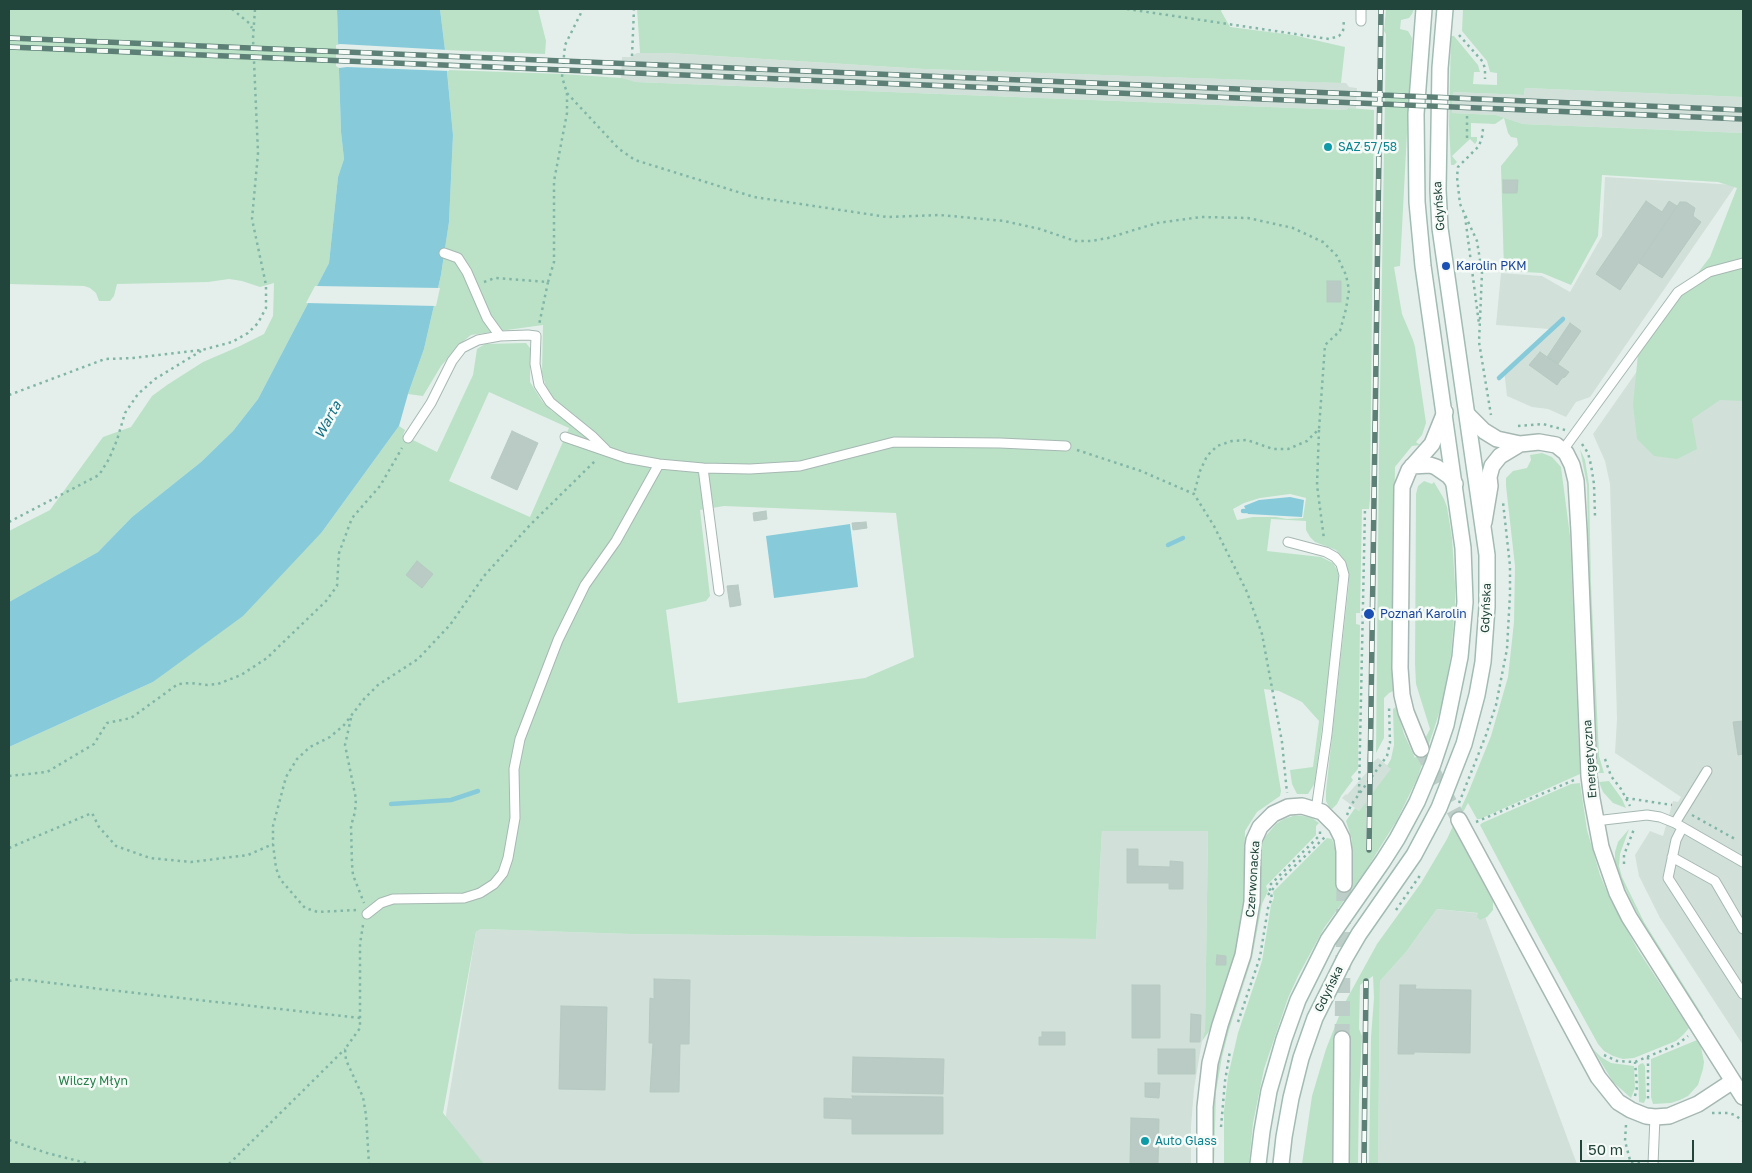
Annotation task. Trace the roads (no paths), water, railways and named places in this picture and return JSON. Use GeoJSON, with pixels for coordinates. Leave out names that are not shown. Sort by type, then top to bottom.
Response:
{"type":"FeatureCollection","features":[{"type":"Feature","properties":{"kind":"main road","name":"Gdyńska"},"geometry":{"type":"LineString","coordinates":[[1258,1164],[1269,1091],[1282,1045],[1298,1000],[1328,940],[1383,861],[1404,826],[1428,777],[1446,725],[1457,678],[1464,616],[1464,554],[1423,266],[1417,202],[1416,114],[1424,9]]}},
{"type":"Feature","properties":{"kind":"main road","name":"Gdyńska"},"geometry":{"type":"LineString","coordinates":[[1281,1164],[1285,1124],[1292,1091],[1303,1051],[1315,1018],[1332,981],[1352,946],[1400,877],[1420,844],[1442,800],[1459,759],[1477,695],[1485,644],[1488,590],[1484,526],[1440,228],[1438,190],[1440,68],[1445,9]]}},
{"type":"Feature","properties":{"kind":"main road"},"geometry":{"type":"LineString","coordinates":[[1420,749],[1406,712],[1402,695],[1400,668],[1402,487],[1412,466],[1432,444],[1445,412]]}},
{"type":"Feature","properties":{"kind":"main road"},"geometry":{"type":"LineString","coordinates":[[1468,414],[1490,436],[1520,444],[1545,442],[1563,450]]}},
{"type":"Feature","properties":{"kind":"main road"},"geometry":{"type":"LineString","coordinates":[[1484,526],[1492,466],[1500,456],[1520,444]]}},
{"type":"Feature","properties":{"kind":"main road","name":"Energetyczna"},"geometry":{"type":"LineString","coordinates":[[1563,450],[1569,456],[1572,465],[1578,503],[1589,776],[1595,821],[1609,872],[1629,917],[1743,1097]]}},
{"type":"Feature","properties":{"kind":"main road"},"geometry":{"type":"LineString","coordinates":[[1412,466],[1430,465],[1440,469],[1455,484]]}},
{"type":"Feature","properties":{"kind":"main road","name":"Czerwonacka"},"geometry":{"type":"LineString","coordinates":[[1205,1164],[1207,1082],[1216,1040],[1239,969],[1246,939],[1252,902],[1254,840],[1260,827],[1273,814],[1288,807],[1302,806],[1316,810]]}},
{"type":"Feature","properties":{"kind":"main road"},"geometry":{"type":"LineString","coordinates":[[1316,810],[1331,819],[1340,834],[1344,851],[1344,884]]}},
{"type":"Feature","properties":{"kind":"main road"},"geometry":{"type":"LineString","coordinates":[[1459,820],[1598,1078],[1618,1102],[1631,1110],[1650,1116],[1669,1116],[1683,1112],[1698,1104],[1733,1081]]}},
{"type":"Feature","properties":{"kind":"main road"},"geometry":{"type":"LineString","coordinates":[[1341,1164],[1342,1039]]}},
{"type":"Feature","properties":{"kind":"lane"},"geometry":{"type":"LineString","coordinates":[[1361,9],[1361,21]]}},
{"type":"Feature","properties":{"kind":"lane"},"geometry":{"type":"LineString","coordinates":[[444,253],[458,258],[487,318],[500,336]]}},
{"type":"Feature","properties":{"kind":"lane"},"geometry":{"type":"LineString","coordinates":[[1563,450],[1678,292],[1709,272],[1743,263]]}},
{"type":"Feature","properties":{"kind":"lane"},"geometry":{"type":"LineString","coordinates":[[408,438],[431,403],[452,361],[462,348],[478,340],[500,336],[536,336],[535,364],[539,385],[550,402],[592,436],[606,450]]}},
{"type":"Feature","properties":{"kind":"lane"},"geometry":{"type":"LineString","coordinates":[[565,436],[626,458],[659,464],[704,468],[800,466],[894,442],[1066,446]]}},
{"type":"Feature","properties":{"kind":"lane"},"geometry":{"type":"LineString","coordinates":[[367,914],[381,903],[393,899],[464,898],[480,894],[494,884],[503,873],[508,858],[515,818],[514,768],[520,739],[558,640],[585,585],[616,541],[659,464]]}},
{"type":"Feature","properties":{"kind":"lane"},"geometry":{"type":"LineString","coordinates":[[704,468],[719,591]]}},
{"type":"Feature","properties":{"kind":"lane"},"geometry":{"type":"LineString","coordinates":[[1288,542],[1326,552],[1335,557],[1341,564],[1344,575],[1327,734],[1316,810]]}},
{"type":"Feature","properties":{"kind":"lane"},"geometry":{"type":"LineString","coordinates":[[1707,771],[1679,826],[1668,878],[1743,994]]}},
{"type":"Feature","properties":{"kind":"lane"},"geometry":{"type":"LineString","coordinates":[[1595,821],[1647,815],[1660,817],[1743,862]]}},
{"type":"Feature","properties":{"kind":"lane"},"geometry":{"type":"LineString","coordinates":[[1672,857],[1715,881],[1743,929]]}},
{"type":"Feature","properties":{"kind":"lane"},"geometry":{"type":"LineString","coordinates":[[1650,1116],[1653,1163]]}},
{"type":"Feature","properties":{"kind":"water","name":"Warta"},"geometry":{"type":"Polygon","coordinates":[[[337,9],[440,9],[453,135],[449,222],[441,275],[424,349],[399,426],[322,532],[243,616],[153,682],[9,747],[9,602],[98,552],[132,517],[201,462],[233,431],[258,399],[329,263],[338,177],[344,159],[341,132],[337,9]]]}},
{"type":"Feature","properties":{"kind":"water"},"geometry":{"type":"Polygon","coordinates":[[[1290,497],[1304,500],[1302,517],[1248,514],[1244,506],[1259,500],[1290,497]]]}},
{"type":"Feature","properties":{"kind":"water"},"geometry":{"type":"Polygon","coordinates":[[[850,524],[858,587],[774,598],[766,536],[850,524]]]}},
{"type":"Feature","properties":{"kind":"waterway"},"geometry":{"type":"LineString","coordinates":[[1499,378],[1563,319]]}},
{"type":"Feature","properties":{"kind":"waterway"},"geometry":{"type":"LineString","coordinates":[[1243,511],[1252,511]]}},
{"type":"Feature","properties":{"kind":"waterway"},"geometry":{"type":"LineString","coordinates":[[1168,545],[1183,538]]}},
{"type":"Feature","properties":{"kind":"waterway"},"geometry":{"type":"LineString","coordinates":[[391,804],[451,800],[478,791]]}},
{"type":"Feature","properties":{"kind":"tunnel"},"geometry":{"type":"LineString","coordinates":[[1421,749],[1459,820]]}},
{"type":"Feature","properties":{"kind":"tunnel"},"geometry":{"type":"LineString","coordinates":[[1342,1039],[1344,884]]}},
{"type":"Feature","properties":{"kind":"railway"},"geometry":{"type":"LineString","coordinates":[[1369,850],[1381,9]]}},
{"type":"Feature","properties":{"kind":"railway"},"geometry":{"type":"LineString","coordinates":[[9,38],[1743,110]]}},
{"type":"Feature","properties":{"kind":"railway"},"geometry":{"type":"LineString","coordinates":[[9,47],[1743,119]]}},
{"type":"Feature","properties":{"kind":"railway"},"geometry":{"type":"LineString","coordinates":[[1364,1164],[1366,981]]}},
{"type":"Feature","properties":{"kind":"place","name":"SAZ 57/58"},"geometry":{"type":"Point","coordinates":[1328,147]}},
{"type":"Feature","properties":{"kind":"place","name":"Karolin PKM"},"geometry":{"type":"Point","coordinates":[1446,266]}},
{"type":"Feature","properties":{"kind":"place","name":"Poznań Karolin"},"geometry":{"type":"Point","coordinates":[1369,614]}},
{"type":"Feature","properties":{"kind":"place","name":"Auto Glass"},"geometry":{"type":"Point","coordinates":[1145,1141]}},
{"type":"Feature","properties":{"kind":"park label","name":"Wilczy Młyn"},"geometry":{"type":"Point","coordinates":[93,1081]}}]}
